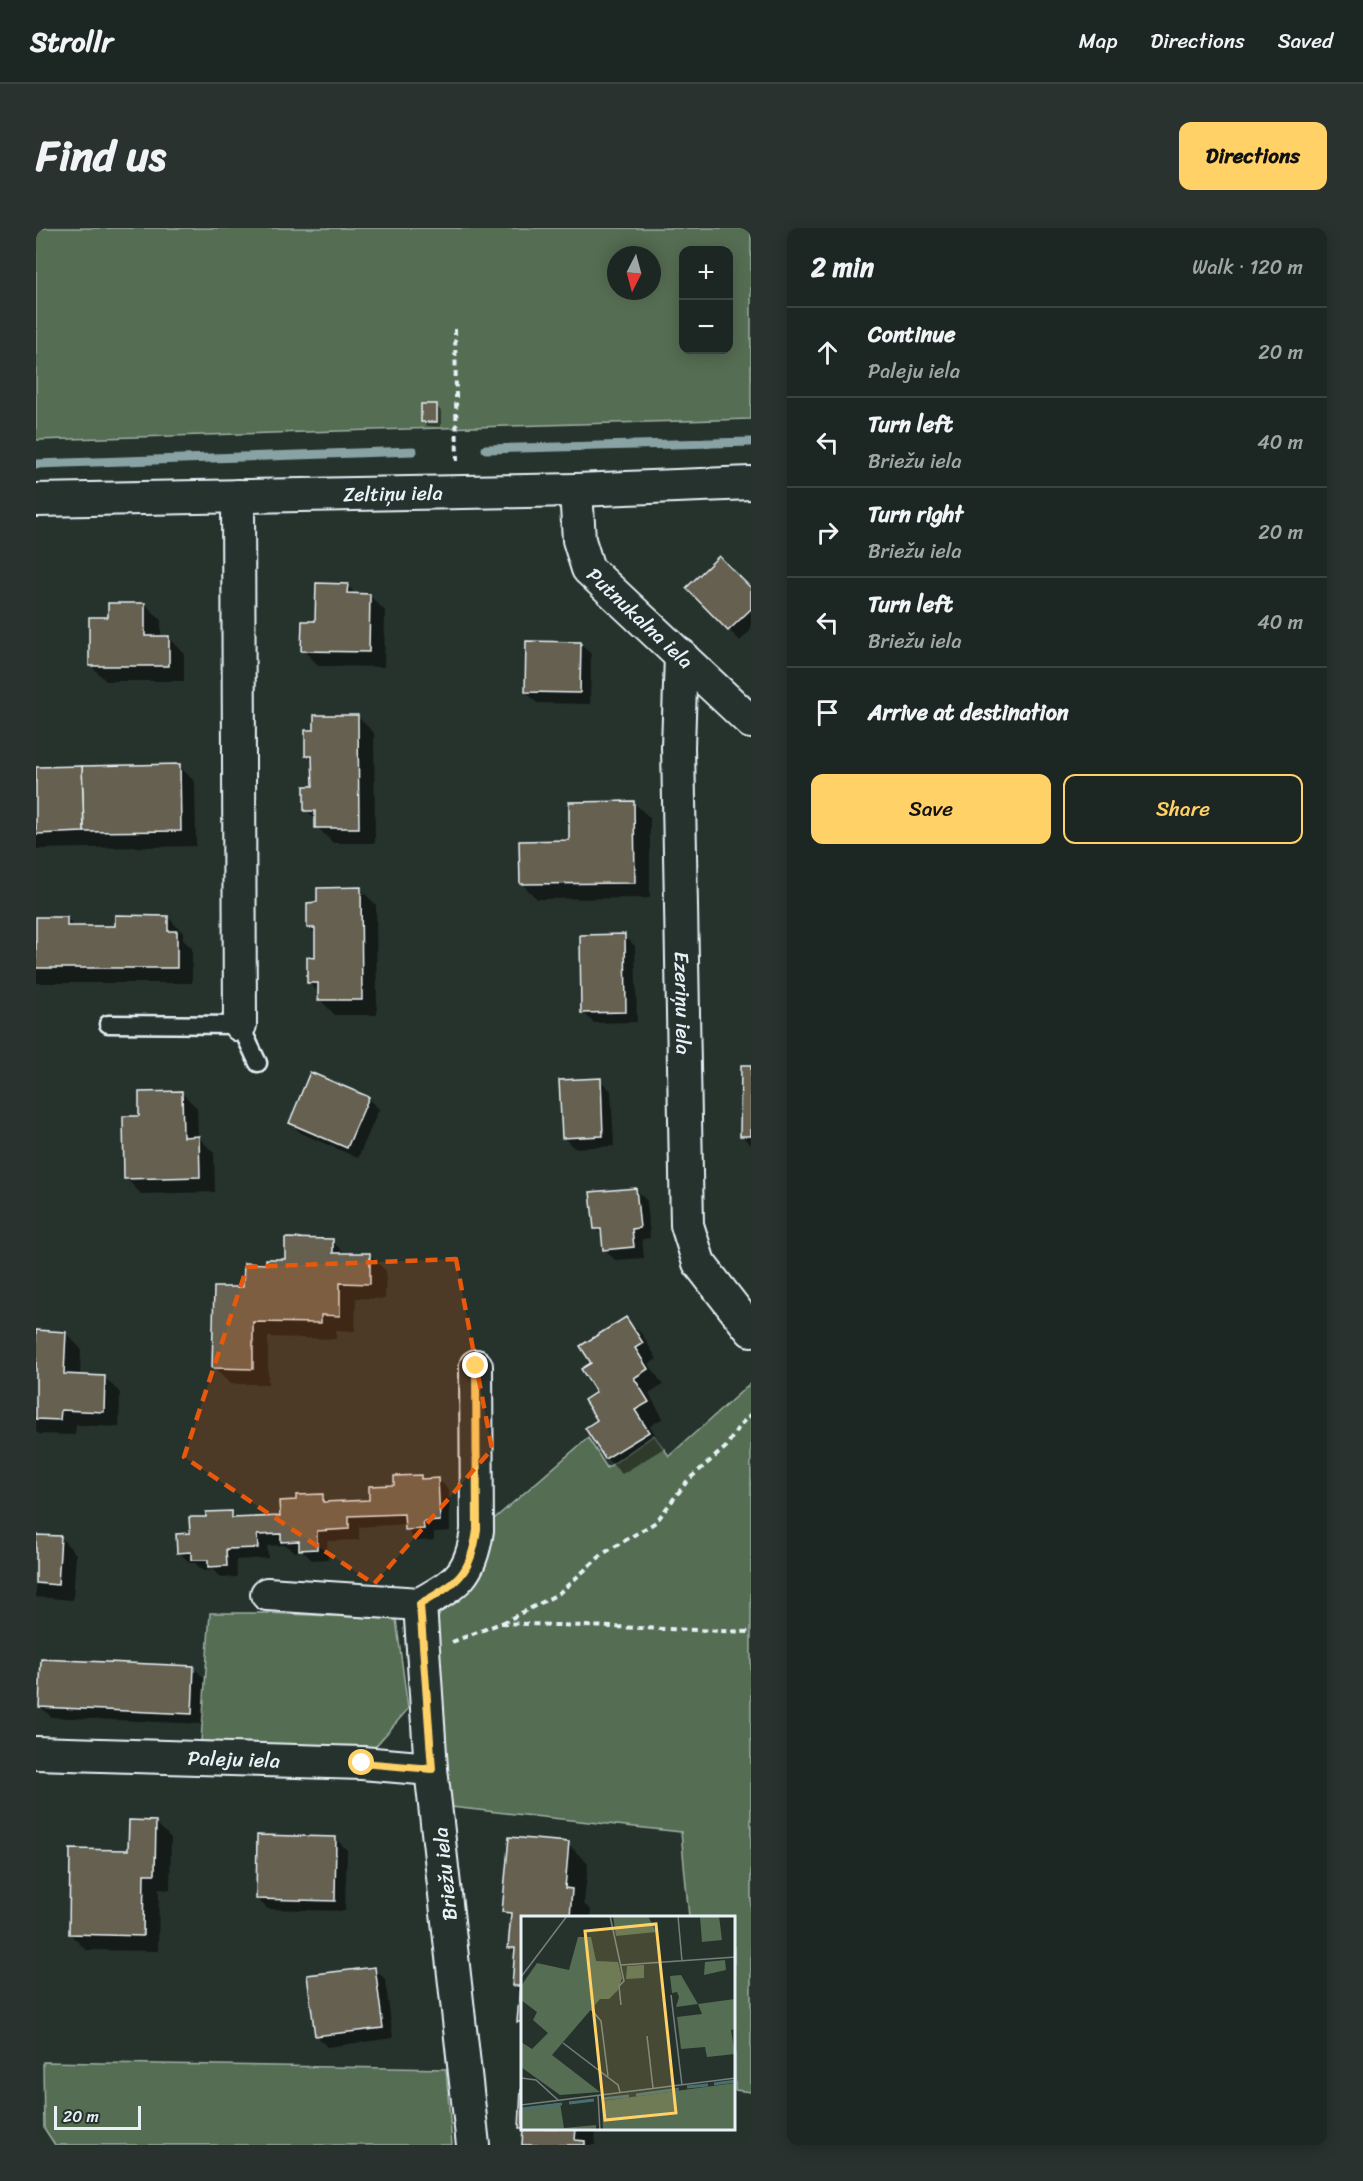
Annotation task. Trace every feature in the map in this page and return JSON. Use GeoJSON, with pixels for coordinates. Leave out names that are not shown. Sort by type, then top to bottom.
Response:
{"type":"FeatureCollection","features":[{"type":"Feature","properties":{"kind":"street","name":"Zeltiņu iela"},"geometry":{"type":"LineString","coordinates":[[36,500],[576,490],[751,483]]}},
{"type":"Feature","properties":{"kind":"street","name":"Putnukalna iela"},"geometry":{"type":"LineString","coordinates":[[576,490],[579,540],[588,568],[751,722]]}},
{"type":"Feature","properties":{"kind":"street"},"geometry":{"type":"LineString","coordinates":[[238,496],[240,1025]]}},
{"type":"Feature","properties":{"kind":"street","name":"Ezeriņu iela"},"geometry":{"type":"LineString","coordinates":[[681,655],[678,747],[687,1225],[699,1263],[751,1330]]}},
{"type":"Feature","properties":{"kind":"street"},"geometry":{"type":"LineString","coordinates":[[267,1594],[420,1604],[450,1587],[474,1556],[477,1530],[476,1366]]}},
{"type":"Feature","properties":{"kind":"street","name":"Briežu iela"},"geometry":{"type":"LineString","coordinates":[[420,1604],[432,1769],[473,2145]]}},
{"type":"Feature","properties":{"kind":"street","name":"Paleju iela"},"geometry":{"type":"LineString","coordinates":[[36,1753],[362,1763],[432,1769]]}},
{"type":"Feature","properties":{"kind":"lane"},"geometry":{"type":"LineString","coordinates":[[108,1024],[240,1025],[258,1063]]}},
{"type":"Feature","properties":{"kind":"path"},"geometry":{"type":"LineString","coordinates":[[455,329],[458,492]]}},
{"type":"Feature","properties":{"kind":"path"},"geometry":{"type":"LineString","coordinates":[[423,1653],[501,1623],[558,1594],[604,1553],[656,1522],[688,1480],[726,1447],[739,1426],[751,1414]]}},
{"type":"Feature","properties":{"kind":"path"},"geometry":{"type":"LineString","coordinates":[[501,1623],[751,1632]]}},
{"type":"Feature","properties":{"kind":"highlighted area"},"geometry":{"type":"Polygon","coordinates":[[[456,1259],[492,1449],[374,1584],[184,1457],[247,1267],[456,1259]]]}},
{"type":"Feature","properties":{"kind":"green space"},"geometry":{"type":"Polygon","coordinates":[[[36,228],[751,228],[751,419],[36,440],[36,228]]]}},
{"type":"Feature","properties":{"kind":"green space"},"geometry":{"type":"Polygon","coordinates":[[[751,1383],[751,2092],[736,2090],[736,1916],[689,1916],[681,1832],[451,1807],[433,1633],[441,1610],[453,1596],[487,1525],[588,1438],[607,1468],[654,1435],[669,1456],[751,1383]]]}},
{"type":"Feature","properties":{"kind":"green space"},"geometry":{"type":"Polygon","coordinates":[[[210,1613],[267,1613],[396,1619],[408,1709],[374,1748],[201,1741],[210,1613]]]}},
{"type":"Feature","properties":{"kind":"green space"},"geometry":{"type":"Polygon","coordinates":[[[43,2062],[446,2069],[452,2145],[55,2145],[44,2128],[43,2062]]]}},
{"type":"Feature","properties":{"kind":"building"},"geometry":{"type":"Polygon","coordinates":[[[421,404],[437,404],[437,422],[421,422],[421,404]]]}},
{"type":"Feature","properties":{"kind":"building"},"geometry":{"type":"Polygon","coordinates":[[[719,556],[751,588],[751,609],[728,631],[686,588],[719,556]]]}},
{"type":"Feature","properties":{"kind":"building"},"geometry":{"type":"Polygon","coordinates":[[[316,583],[348,584],[347,593],[370,594],[369,652],[301,651],[302,621],[315,621],[316,583]]]}},
{"type":"Feature","properties":{"kind":"building"},"geometry":{"type":"Polygon","coordinates":[[[108,603],[145,603],[145,636],[169,636],[169,666],[89,666],[89,617],[108,617],[108,603]]]}},
{"type":"Feature","properties":{"kind":"building"},"geometry":{"type":"Polygon","coordinates":[[[526,641],[581,642],[580,693],[525,692],[526,641]]]}},
{"type":"Feature","properties":{"kind":"building"},"geometry":{"type":"Polygon","coordinates":[[[314,715],[358,715],[359,828],[315,828],[315,811],[304,811],[304,786],[313,786],[312,756],[305,756],[305,730],[314,730],[314,715]]]}},
{"type":"Feature","properties":{"kind":"building"},"geometry":{"type":"Polygon","coordinates":[[[180,764],[181,831],[84,832],[82,766],[180,764]]]}},
{"type":"Feature","properties":{"kind":"building"},"geometry":{"type":"Polygon","coordinates":[[[82,766],[84,832],[36,834],[36,767],[82,766]]]}},
{"type":"Feature","properties":{"kind":"building"},"geometry":{"type":"Polygon","coordinates":[[[634,801],[635,883],[520,884],[519,841],[569,840],[569,802],[634,801]]]}},
{"type":"Feature","properties":{"kind":"building"},"geometry":{"type":"Polygon","coordinates":[[[361,887],[362,1000],[318,1000],[318,983],[307,983],[307,957],[315,958],[315,928],[307,928],[307,903],[317,902],[317,888],[361,887]]]}},
{"type":"Feature","properties":{"kind":"building"},"geometry":{"type":"Polygon","coordinates":[[[115,915],[168,916],[168,931],[177,931],[177,968],[36,968],[36,917],[67,917],[67,926],[115,926],[115,915]]]}},
{"type":"Feature","properties":{"kind":"building"},"geometry":{"type":"Polygon","coordinates":[[[625,934],[626,1012],[581,1013],[580,935],[625,934]]]}},
{"type":"Feature","properties":{"kind":"building"},"geometry":{"type":"Polygon","coordinates":[[[741,1065],[751,1065],[751,1136],[740,1136],[741,1065]]]}},
{"type":"Feature","properties":{"kind":"building"},"geometry":{"type":"Polygon","coordinates":[[[310,1072],[369,1097],[347,1148],[289,1123],[310,1072]]]}},
{"type":"Feature","properties":{"kind":"building"},"geometry":{"type":"Polygon","coordinates":[[[601,1078],[603,1136],[562,1138],[559,1080],[601,1078]]]}},
{"type":"Feature","properties":{"kind":"building"},"geometry":{"type":"Polygon","coordinates":[[[182,1091],[183,1137],[199,1136],[200,1177],[124,1179],[123,1116],[139,1116],[139,1092],[182,1091]]]}},
{"type":"Feature","properties":{"kind":"building"},"geometry":{"type":"Polygon","coordinates":[[[636,1188],[640,1228],[632,1229],[634,1247],[603,1250],[601,1229],[594,1229],[590,1192],[636,1188]]]}},
{"type":"Feature","properties":{"kind":"building"},"geometry":{"type":"Polygon","coordinates":[[[285,1238],[333,1239],[333,1253],[370,1253],[370,1284],[340,1283],[340,1316],[321,1315],[321,1323],[253,1322],[253,1369],[212,1368],[214,1287],[243,1287],[244,1263],[266,1264],[266,1259],[285,1259],[285,1238]]]}},
{"type":"Feature","properties":{"kind":"building"},"geometry":{"type":"Polygon","coordinates":[[[626,1317],[643,1343],[635,1348],[648,1369],[634,1378],[649,1402],[635,1410],[649,1432],[605,1459],[585,1428],[597,1420],[584,1400],[596,1392],[581,1369],[591,1363],[580,1346],[626,1317]]]}},
{"type":"Feature","properties":{"kind":"building"},"geometry":{"type":"Polygon","coordinates":[[[36,1330],[66,1332],[64,1374],[105,1376],[104,1412],[61,1410],[60,1420],[36,1419],[36,1330]]]}},
{"type":"Feature","properties":{"kind":"building"},"geometry":{"type":"Polygon","coordinates":[[[421,1475],[421,1479],[438,1478],[440,1521],[423,1522],[424,1529],[405,1530],[404,1514],[349,1516],[349,1529],[317,1531],[317,1549],[299,1550],[299,1541],[281,1542],[281,1534],[257,1535],[258,1548],[226,1549],[227,1566],[208,1567],[208,1560],[191,1560],[191,1552],[177,1553],[176,1534],[190,1533],[189,1517],[206,1517],[206,1512],[232,1511],[232,1518],[280,1516],[279,1501],[296,1500],[296,1495],[323,1494],[323,1502],[369,1500],[369,1486],[394,1485],[394,1476],[421,1475]]]}},
{"type":"Feature","properties":{"kind":"building"},"geometry":{"type":"Polygon","coordinates":[[[36,1535],[61,1536],[58,1585],[36,1583],[36,1535]]]}},
{"type":"Feature","properties":{"kind":"building"},"geometry":{"type":"Polygon","coordinates":[[[41,1659],[194,1666],[192,1714],[39,1707],[41,1659]]]}},
{"type":"Feature","properties":{"kind":"building"},"geometry":{"type":"Polygon","coordinates":[[[129,1820],[156,1821],[155,1874],[144,1874],[143,1936],[69,1934],[70,1849],[128,1850],[129,1820]]]}},
{"type":"Feature","properties":{"kind":"building"},"geometry":{"type":"Polygon","coordinates":[[[257,1835],[336,1837],[335,1901],[256,1899],[257,1835]]]}},
{"type":"Feature","properties":{"kind":"building"},"geometry":{"type":"Polygon","coordinates":[[[509,1837],[569,1842],[565,1888],[572,1889],[570,1916],[521,1916],[521,2022],[517,2022],[520,1986],[512,1986],[515,1948],[508,1948],[511,1913],[502,1912],[509,1837]]]}},
{"type":"Feature","properties":{"kind":"building"},"geometry":{"type":"Polygon","coordinates":[[[375,1967],[383,2028],[315,2036],[307,1975],[375,1967]]]}},
{"type":"Feature","properties":{"kind":"building"},"geometry":{"type":"Polygon","coordinates":[[[521,2089],[521,2128],[519,2128],[521,2089]]]}},
{"type":"Feature","properties":{"kind":"building"},"geometry":{"type":"Polygon","coordinates":[[[523,2130],[576,2130],[575,2140],[585,2141],[585,2145],[522,2145],[523,2130]]]}},
{"type":"Feature","properties":{"kind":"waterway"},"geometry":{"type":"LineString","coordinates":[[486,449],[751,442]]}},
{"type":"Feature","properties":{"kind":"waterway"},"geometry":{"type":"LineString","coordinates":[[36,464],[413,451]]}},
{"type":"Feature","properties":{"kind":"route"},"geometry":{"type":"LineString","coordinates":[[362,1763],[432,1769],[420,1604],[450,1587],[474,1556],[477,1530],[476,1366]]}}]}
